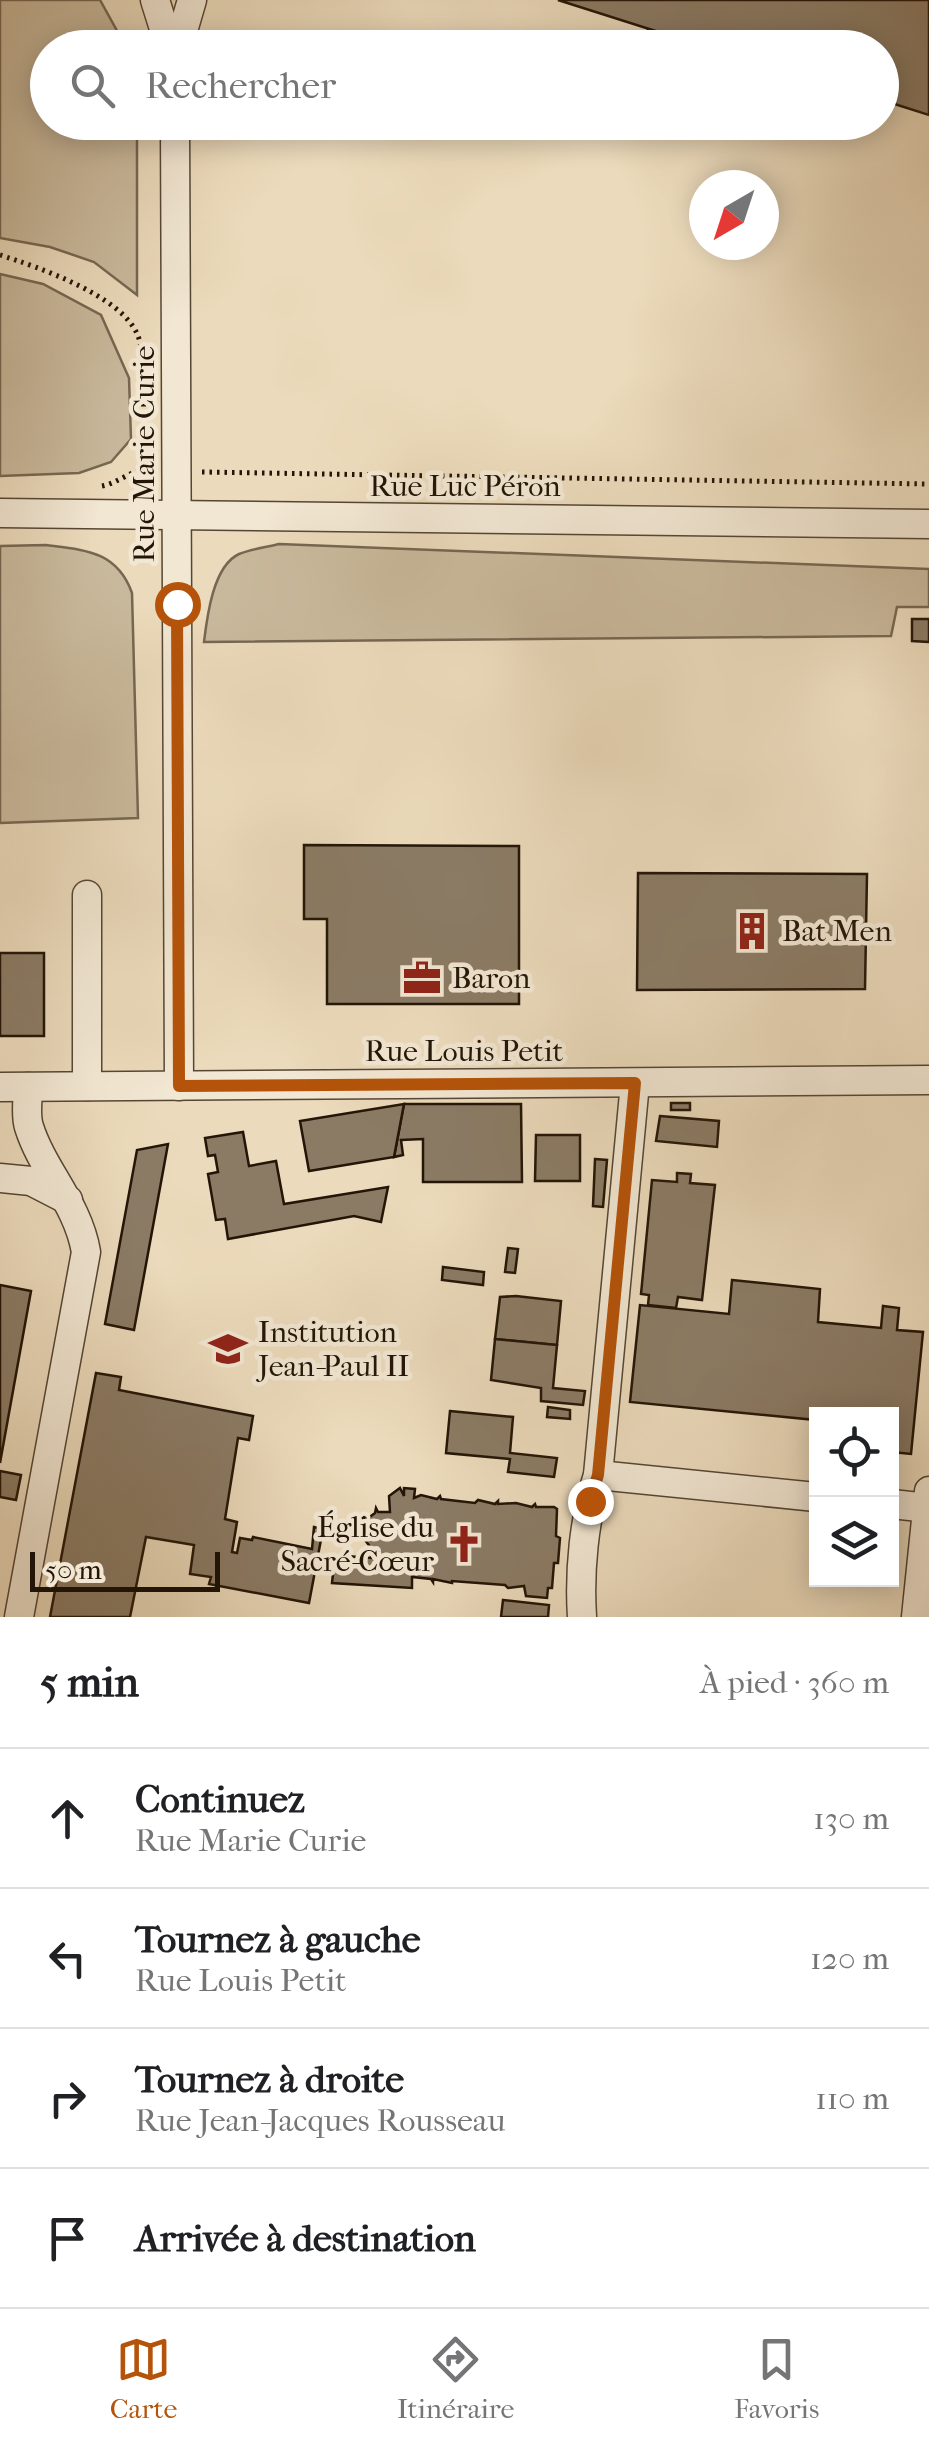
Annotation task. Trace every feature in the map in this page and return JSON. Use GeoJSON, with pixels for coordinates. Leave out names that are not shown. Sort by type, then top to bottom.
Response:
{"type":"FeatureCollection","features":[{"type":"Feature","properties":{"kind":"street"},"geometry":{"type":"LineString","coordinates":[[155,0],[164,30]]}},
{"type":"Feature","properties":{"kind":"street"},"geometry":{"type":"LineString","coordinates":[[183,30],[192,0]]}},
{"type":"Feature","properties":{"kind":"street","name":"Rue Marie Curie"},"geometry":{"type":"LineString","coordinates":[[175,140],[179,1086]]}},
{"type":"Feature","properties":{"kind":"street","name":"Rue Luc Péron"},"geometry":{"type":"LineString","coordinates":[[0,513],[929,524]]}},
{"type":"Feature","properties":{"kind":"street"},"geometry":{"type":"LineString","coordinates":[[87,895],[87,1086]]}},
{"type":"Feature","properties":{"kind":"street","name":"Rue Louis Petit"},"geometry":{"type":"LineString","coordinates":[[14,1087],[929,1080]]}},
{"type":"Feature","properties":{"kind":"street"},"geometry":{"type":"LineString","coordinates":[[582,1617],[580,1592],[590,1501],[598,1475],[635,1083]]}},
{"type":"Feature","properties":{"kind":"street"},"geometry":{"type":"LineString","coordinates":[[14,1087],[28,1125],[68,1200],[84,1241],[85,1264],[20,1617]]}},
{"type":"Feature","properties":{"kind":"street"},"geometry":{"type":"LineString","coordinates":[[0,1176],[18,1156],[28,1125]]}},
{"type":"Feature","properties":{"kind":"street"},"geometry":{"type":"LineString","coordinates":[[0,1176],[31,1181],[68,1200]]}},
{"type":"Feature","properties":{"kind":"street"},"geometry":{"type":"LineString","coordinates":[[598,1475],[809,1496]]}},
{"type":"Feature","properties":{"kind":"street"},"geometry":{"type":"LineString","coordinates":[[899,1503],[928,1499],[924,1584],[916,1617]]}},
{"type":"Feature","properties":{"kind":"path"},"geometry":{"type":"LineString","coordinates":[[0,255],[68,281],[115,308],[132,325],[140,345],[143,468]]}},
{"type":"Feature","properties":{"kind":"path"},"geometry":{"type":"LineString","coordinates":[[102,513],[102,486],[143,468],[178,472],[929,484]]}},
{"type":"Feature","properties":{"kind":"shaded area"},"geometry":{"type":"Polygon","coordinates":[[[0,0],[100,0],[117,30],[30,30],[30,140],[137,140],[137,295],[94,262],[50,247],[0,238],[0,0]]]}},
{"type":"Feature","properties":{"kind":"shaded area"},"geometry":{"type":"Polygon","coordinates":[[[0,274],[43,284],[101,315],[129,378],[131,439],[111,462],[79,473],[0,476],[0,274]]]}},
{"type":"Feature","properties":{"kind":"shaded area"},"geometry":{"type":"Polygon","coordinates":[[[279,544],[929,569],[929,607],[897,607],[891,636],[204,642],[213,593],[223,569],[239,554],[279,544]]]}},
{"type":"Feature","properties":{"kind":"shaded area"},"geometry":{"type":"Polygon","coordinates":[[[46,545],[98,555],[118,568],[132,593],[138,818],[0,823],[0,546],[46,545]]]}},
{"type":"Feature","properties":{"kind":"building"},"geometry":{"type":"Polygon","coordinates":[[[558,0],[929,0],[929,115],[899,105],[899,30],[652,30],[558,0]]]}},
{"type":"Feature","properties":{"kind":"building"},"geometry":{"type":"Polygon","coordinates":[[[912,619],[929,619],[929,642],[912,641],[912,619]]]}},
{"type":"Feature","properties":{"kind":"building"},"geometry":{"type":"Polygon","coordinates":[[[304,845],[519,846],[519,1004],[327,1004],[327,919],[304,919],[304,845]]]}},
{"type":"Feature","properties":{"kind":"building","name":"Bat Men"},"geometry":{"type":"Polygon","coordinates":[[[638,873],[867,874],[865,989],[637,990],[638,873]]]}},
{"type":"Feature","properties":{"kind":"building"},"geometry":{"type":"Polygon","coordinates":[[[0,953],[44,953],[44,1036],[0,1036],[0,953]]]}},
{"type":"Feature","properties":{"kind":"building"},"geometry":{"type":"Polygon","coordinates":[[[671,1103],[690,1103],[690,1110],[671,1110],[671,1103]]]}},
{"type":"Feature","properties":{"kind":"building"},"geometry":{"type":"Polygon","coordinates":[[[404,1104],[521,1104],[522,1182],[423,1182],[423,1139],[401,1140],[403,1155],[394,1157],[404,1104]]]}},
{"type":"Feature","properties":{"kind":"building"},"geometry":{"type":"Polygon","coordinates":[[[404,1104],[394,1157],[309,1171],[300,1121],[404,1104]]]}},
{"type":"Feature","properties":{"kind":"building"},"geometry":{"type":"Polygon","coordinates":[[[660,1116],[719,1121],[717,1147],[656,1141],[660,1116]]]}},
{"type":"Feature","properties":{"kind":"building"},"geometry":{"type":"Polygon","coordinates":[[[243,1132],[249,1166],[276,1161],[284,1204],[388,1187],[381,1222],[354,1216],[228,1239],[225,1219],[216,1220],[208,1174],[218,1172],[215,1155],[208,1156],[205,1138],[243,1132]]]}},
{"type":"Feature","properties":{"kind":"building"},"geometry":{"type":"Polygon","coordinates":[[[536,1135],[580,1135],[580,1181],[535,1181],[536,1135]]]}},
{"type":"Feature","properties":{"kind":"building"},"geometry":{"type":"Polygon","coordinates":[[[168,1144],[134,1330],[105,1324],[137,1150],[168,1144]]]}},
{"type":"Feature","properties":{"kind":"building"},"geometry":{"type":"Polygon","coordinates":[[[595,1159],[607,1160],[603,1207],[593,1206],[595,1159]]]}},
{"type":"Feature","properties":{"kind":"building"},"geometry":{"type":"Polygon","coordinates":[[[677,1173],[691,1174],[690,1183],[715,1185],[702,1300],[678,1297],[676,1308],[648,1305],[649,1295],[641,1294],[652,1180],[677,1182],[677,1173]]]}},
{"type":"Feature","properties":{"kind":"building"},"geometry":{"type":"Polygon","coordinates":[[[508,1248],[518,1249],[515,1273],[505,1272],[508,1248]]]}},
{"type":"Feature","properties":{"kind":"building"},"geometry":{"type":"Polygon","coordinates":[[[443,1267],[484,1272],[483,1285],[442,1280],[443,1267]]]}},
{"type":"Feature","properties":{"kind":"building"},"geometry":{"type":"Polygon","coordinates":[[[732,1280],[820,1289],[818,1322],[881,1328],[883,1306],[899,1308],[897,1330],[923,1332],[911,1454],[899,1453],[899,1407],[809,1407],[809,1419],[630,1402],[640,1305],[729,1314],[732,1280]]]}},
{"type":"Feature","properties":{"kind":"building"},"geometry":{"type":"Polygon","coordinates":[[[0,1285],[31,1291],[0,1463],[0,1285]]]}},
{"type":"Feature","properties":{"kind":"building"},"geometry":{"type":"Polygon","coordinates":[[[500,1297],[561,1301],[557,1345],[495,1339],[500,1297]]]}},
{"type":"Feature","properties":{"kind":"building"},"geometry":{"type":"Polygon","coordinates":[[[495,1339],[557,1345],[553,1388],[585,1391],[583,1405],[541,1401],[541,1388],[491,1380],[495,1339]]]}},
{"type":"Feature","properties":{"kind":"building"},"geometry":{"type":"Polygon","coordinates":[[[96,1373],[121,1377],[119,1390],[253,1416],[249,1440],[238,1438],[225,1519],[237,1522],[232,1552],[237,1553],[240,1538],[253,1537],[312,1549],[314,1527],[323,1529],[309,1603],[209,1584],[211,1577],[190,1574],[194,1545],[146,1537],[130,1617],[50,1617],[96,1373]]]}},
{"type":"Feature","properties":{"kind":"building"},"geometry":{"type":"Polygon","coordinates":[[[548,1407],[570,1410],[570,1419],[547,1417],[548,1407]]]}},
{"type":"Feature","properties":{"kind":"building"},"geometry":{"type":"Polygon","coordinates":[[[450,1411],[513,1417],[510,1453],[557,1458],[554,1477],[508,1472],[510,1459],[446,1453],[450,1411]]]}},
{"type":"Feature","properties":{"kind":"building"},"geometry":{"type":"Polygon","coordinates":[[[0,1471],[21,1475],[16,1500],[0,1497],[0,1471]]]}},
{"type":"Feature","properties":{"kind":"building","name":"Église du Sacré-Cœur"},"geometry":{"type":"Polygon","coordinates":[[[400,1488],[404,1496],[404,1488],[415,1489],[414,1498],[440,1496],[475,1503],[498,1501],[557,1509],[558,1563],[554,1563],[547,1598],[526,1596],[524,1586],[433,1582],[412,1577],[412,1588],[332,1583],[335,1555],[371,1558],[371,1548],[362,1536],[365,1535],[361,1518],[367,1519],[376,1508],[378,1512],[390,1512],[389,1496],[400,1488]]]}},
{"type":"Feature","properties":{"kind":"building"},"geometry":{"type":"Polygon","coordinates":[[[503,1600],[549,1605],[548,1617],[501,1617],[503,1600]]]}},
{"type":"Feature","properties":{"kind":"place","name":"Bat Men"},"geometry":{"type":"Point","coordinates":[752,931]}},
{"type":"Feature","properties":{"kind":"place","name":"Baron"},"geometry":{"type":"Point","coordinates":[422,978]}},
{"type":"Feature","properties":{"kind":"place","name":"Institution Jean-Paul II"},"geometry":{"type":"Point","coordinates":[228,1349]}},
{"type":"Feature","properties":{"kind":"place","name":"Église du Sacré-Cœur"},"geometry":{"type":"Point","coordinates":[464,1544]}},
{"type":"Feature","properties":{"kind":"route"},"geometry":{"type":"LineString","coordinates":[[177,604],[179,1086],[635,1083],[598,1475],[590,1501]]}}]}
